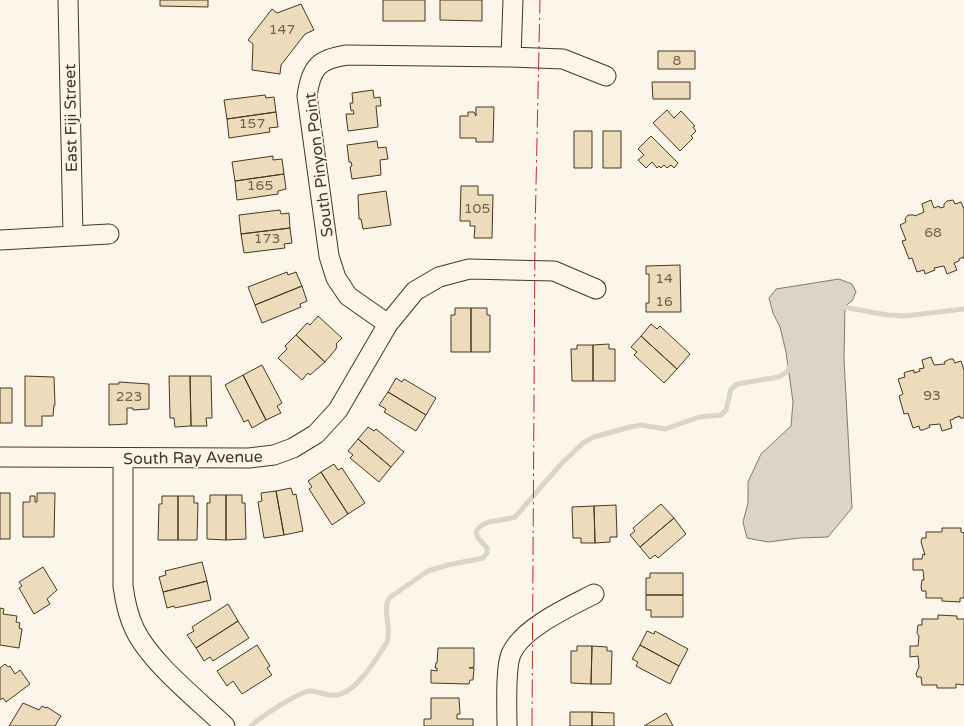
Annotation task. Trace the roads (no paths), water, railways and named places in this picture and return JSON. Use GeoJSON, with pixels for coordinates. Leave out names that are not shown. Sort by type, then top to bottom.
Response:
{"type":"FeatureCollection","features":[{"type":"Feature","properties":{"kind":"street","name":"East Fiji Street"},"geometry":{"type":"LineString","coordinates":[[68,0],[73,236]]}},
{"type":"Feature","properties":{"kind":"street"},"geometry":{"type":"LineString","coordinates":[[511,57],[512,0]]}},
{"type":"Feature","properties":{"kind":"street","name":"South Pinyon Point"},"geometry":{"type":"LineString","coordinates":[[388,324],[348,296],[336,278],[329,256],[308,96],[309,79],[318,66],[331,57],[347,55],[511,57],[563,59],[606,76]]}},
{"type":"Feature","properties":{"kind":"street"},"geometry":{"type":"LineString","coordinates":[[0,240],[109,234]]}},
{"type":"Feature","properties":{"kind":"street","name":"South Ray Avenue"},"geometry":{"type":"LineString","coordinates":[[0,457],[249,458],[274,455],[293,448],[316,434],[338,410],[388,324],[415,291],[439,278],[468,269],[554,271],[596,289]]}},
{"type":"Feature","properties":{"kind":"street"},"geometry":{"type":"LineString","coordinates":[[123,458],[123,586],[126,606],[136,631],[154,658],[225,726]]}},
{"type":"Feature","properties":{"kind":"street"},"geometry":{"type":"LineString","coordinates":[[506,726],[507,680],[511,654],[522,636],[558,612],[594,594]]}},
{"type":"Feature","properties":{"kind":"waterway"},"geometry":{"type":"LineString","coordinates":[[838,306],[887,315],[905,316],[964,309]]}},
{"type":"Feature","properties":{"kind":"waterway"},"geometry":{"type":"LineString","coordinates":[[251,726],[280,705],[306,692],[337,695],[348,691],[354,686],[367,672],[387,642],[386,609],[389,598],[428,571],[483,558],[487,553],[487,548],[478,538],[476,532],[479,528],[488,522],[515,517],[561,464],[583,443],[594,437],[630,427],[642,425],[665,429],[699,417],[721,415],[726,410],[731,389],[737,384],[779,377],[788,371],[789,367]]}}]}
